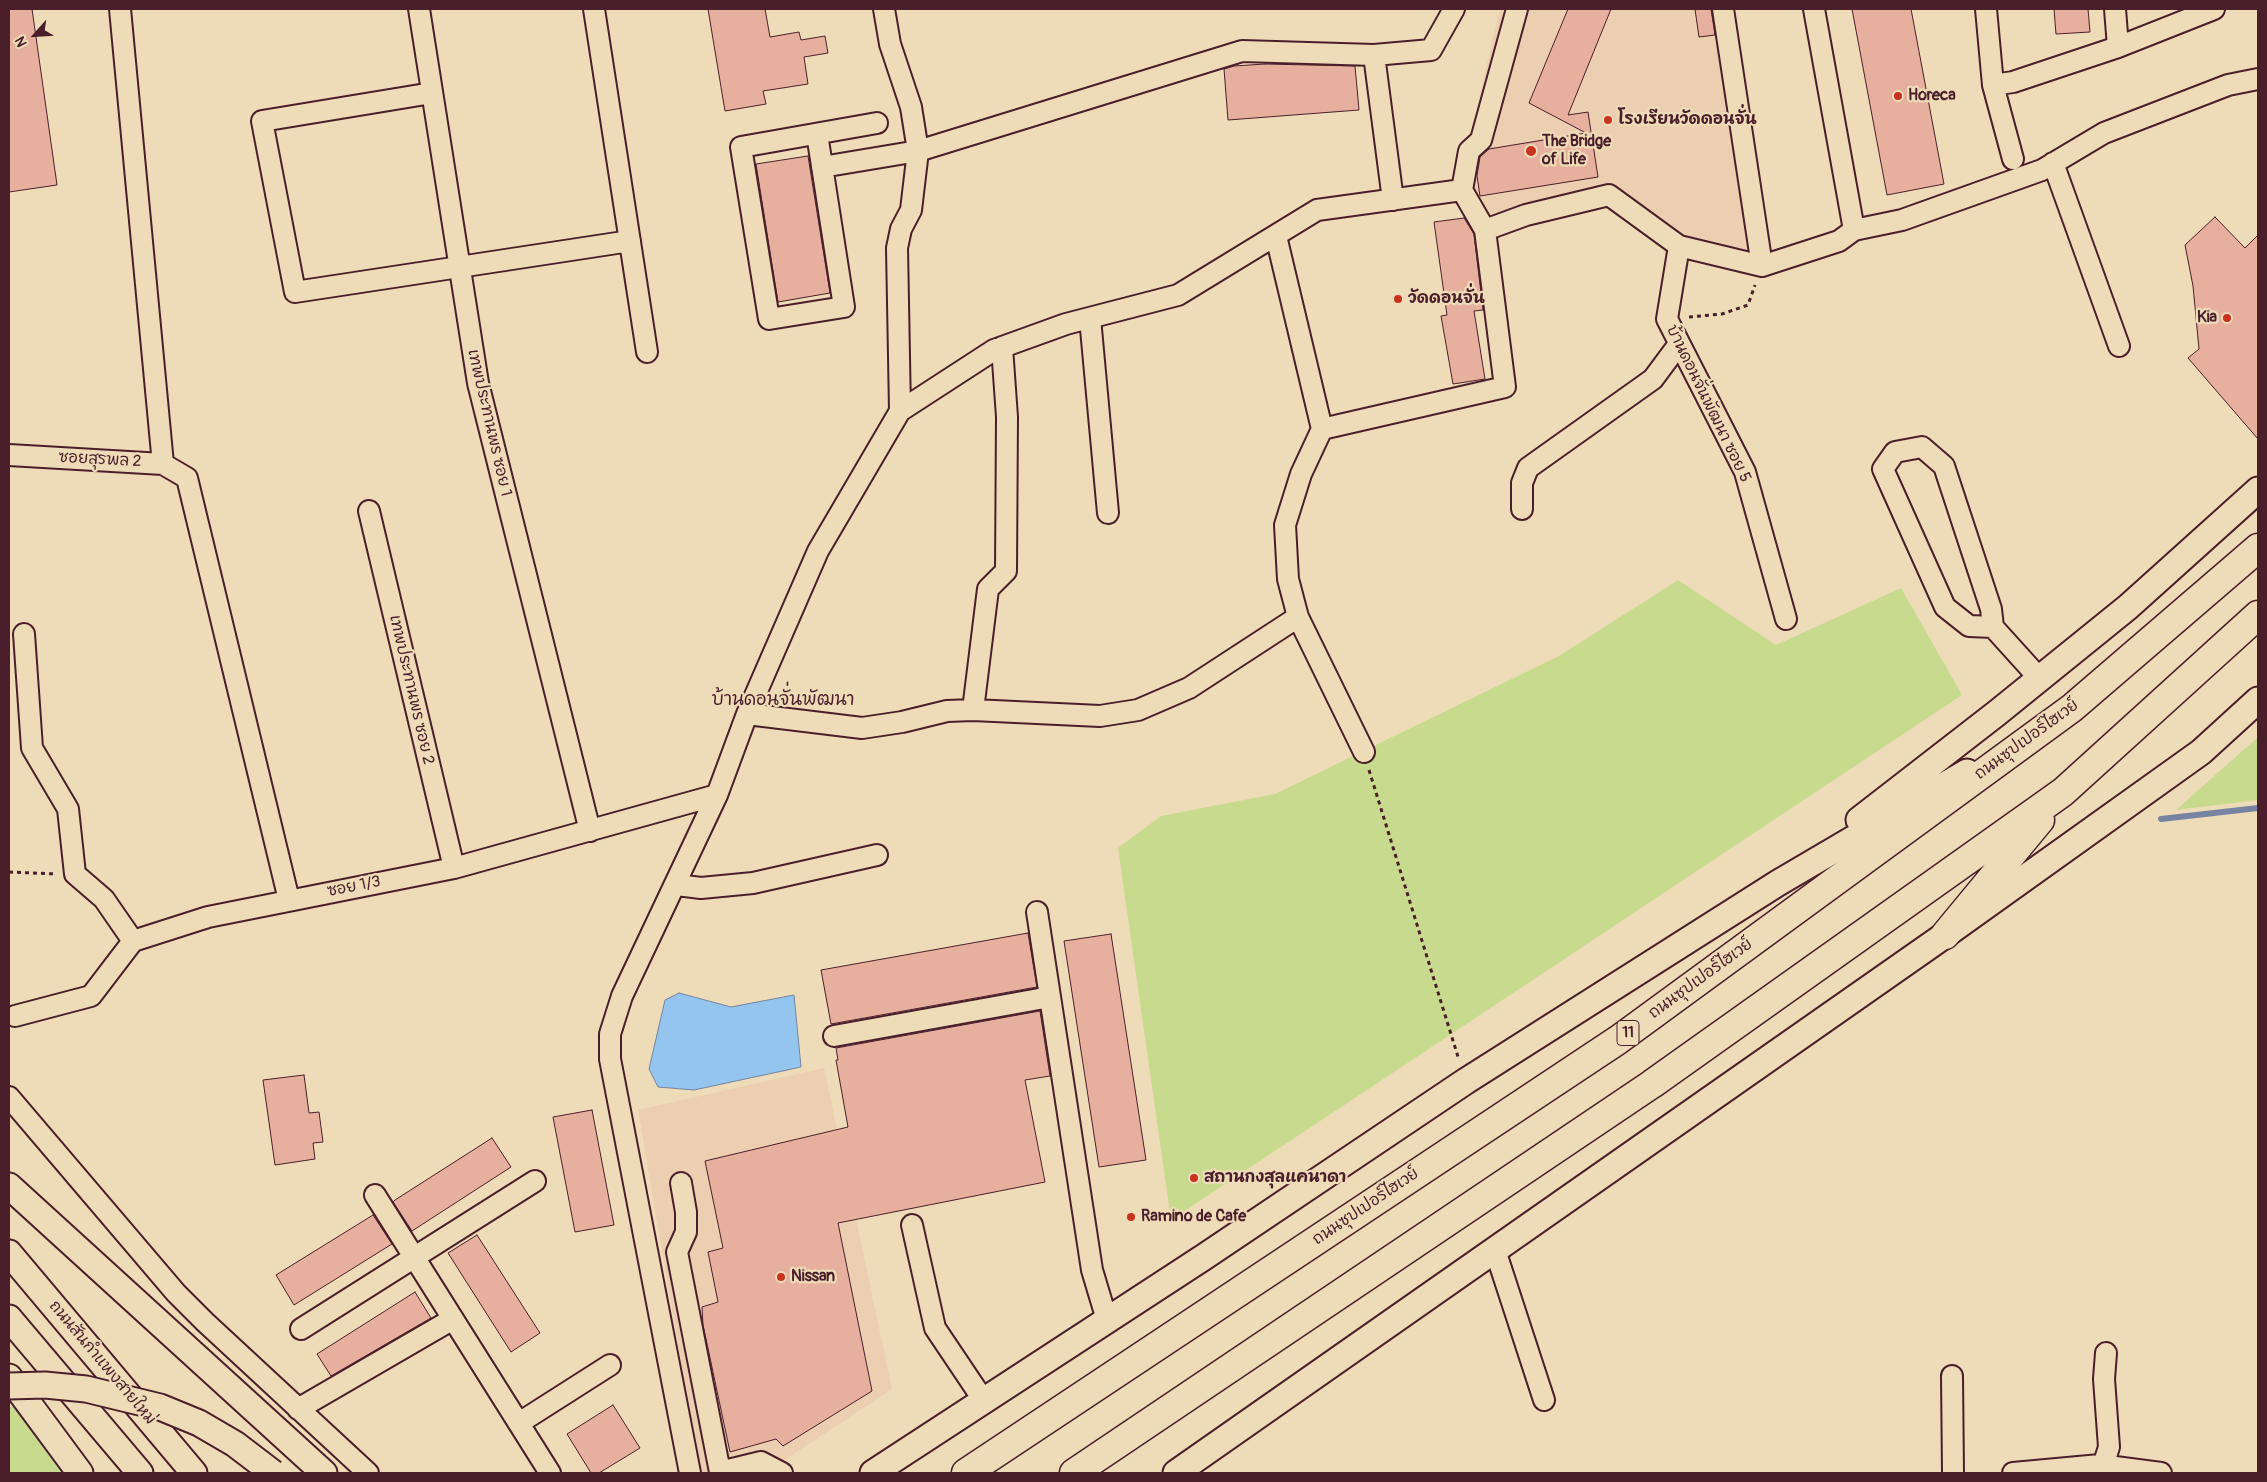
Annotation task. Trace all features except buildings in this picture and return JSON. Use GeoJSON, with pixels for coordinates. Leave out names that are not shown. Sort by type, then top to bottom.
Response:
{"type":"FeatureCollection","features":[{"type":"Feature","properties":{"kind":"highway"},"geometry":{"type":"LineString","coordinates":[[2196,604],[2258,532]]}},
{"type":"Feature","properties":{"kind":"highway","name":"ถนนซุปเปอร์ไฮเวย์"},"geometry":{"type":"LineString","coordinates":[[966,1473],[1618,1040],[2072,708],[2196,604],[2258,548]]}},
{"type":"Feature","properties":{"kind":"highway"},"geometry":{"type":"LineString","coordinates":[[1074,1473],[1652,1084],[2063,792],[2258,615]]}},
{"type":"Feature","properties":{"kind":"highway"},"geometry":{"type":"LineString","coordinates":[[1945,935],[2063,792]]}},
{"type":"Feature","properties":{"kind":"main road"},"geometry":{"type":"LineString","coordinates":[[1778,883],[2040,679],[2128,607],[2258,490]]}},
{"type":"Feature","properties":{"kind":"main road"},"geometry":{"type":"LineString","coordinates":[[1176,1473],[1945,935],[2201,752],[2258,700]]}},
{"type":"Feature","properties":{"kind":"main road"},"geometry":{"type":"LineString","coordinates":[[873,1471],[1107,1320],[1466,1081],[1778,883],[2046,726]]}},
{"type":"Feature","properties":{"kind":"main road"},"geometry":{"type":"LineString","coordinates":[[9,1186],[323,1471]]}},
{"type":"Feature","properties":{"kind":"main road","name":"ถนนสันกำแพงสายใหม่"},"geometry":{"type":"LineString","coordinates":[[9,1253],[194,1473]]}},
{"type":"Feature","properties":{"kind":"main road"},"geometry":{"type":"LineString","coordinates":[[9,1318],[140,1473]]}},
{"type":"Feature","properties":{"kind":"main road"},"geometry":{"type":"LineString","coordinates":[[9,1377],[80,1473]]}},
{"type":"Feature","properties":{"kind":"main road"},"geometry":{"type":"LineString","coordinates":[[9,1386],[45,1385],[86,1389],[160,1407],[199,1423],[228,1440],[273,1473]]}},
{"type":"Feature","properties":{"kind":"street"},"geometry":{"type":"LineString","coordinates":[[120,9],[163,464]]}},
{"type":"Feature","properties":{"kind":"street","name":"เทพประทานพร ซอย 1"},"geometry":{"type":"LineString","coordinates":[[419,9],[458,267],[478,384],[590,831]]}},
{"type":"Feature","properties":{"kind":"street"},"geometry":{"type":"LineString","coordinates":[[594,9],[647,352]]}},
{"type":"Feature","properties":{"kind":"street"},"geometry":{"type":"LineString","coordinates":[[884,9],[890,44],[902,74],[918,151],[911,210],[901,229],[898,248],[900,412]]}},
{"type":"Feature","properties":{"kind":"street"},"geometry":{"type":"LineString","coordinates":[[822,167],[918,151],[1242,51],[1374,54],[1431,50],[1454,9]]}},
{"type":"Feature","properties":{"kind":"street"},"geometry":{"type":"LineString","coordinates":[[1322,429],[1505,387],[1485,230],[1462,190],[1469,151],[1481,140],[1517,9]]}},
{"type":"Feature","properties":{"kind":"street"},"geometry":{"type":"LineString","coordinates":[[1723,9],[1762,266]]}},
{"type":"Feature","properties":{"kind":"street"},"geometry":{"type":"LineString","coordinates":[[1814,9],[1854,230]]}},
{"type":"Feature","properties":{"kind":"street"},"geometry":{"type":"LineString","coordinates":[[1986,9],[1993,85],[2013,159]]}},
{"type":"Feature","properties":{"kind":"street"},"geometry":{"type":"LineString","coordinates":[[2115,9],[2118,47]]}},
{"type":"Feature","properties":{"kind":"street"},"geometry":{"type":"LineString","coordinates":[[1993,85],[2013,82],[2118,47],[2214,9]]}},
{"type":"Feature","properties":{"kind":"street"},"geometry":{"type":"LineString","coordinates":[[1374,54],[1393,200]]}},
{"type":"Feature","properties":{"kind":"street"},"geometry":{"type":"LineString","coordinates":[[1485,230],[1526,215],[1609,196],[1679,246],[1762,266],[1840,241],[1854,230],[1902,220],[2042,170],[2104,133],[2228,85],[2258,79]]}},
{"type":"Feature","properties":{"kind":"street"},"geometry":{"type":"LineString","coordinates":[[432,93],[262,121],[295,292],[630,241]]}},
{"type":"Feature","properties":{"kind":"street"},"geometry":{"type":"LineString","coordinates":[[817,134],[844,306],[769,318],[741,146],[877,123]]}},
{"type":"Feature","properties":{"kind":"street"},"geometry":{"type":"LineString","coordinates":[[2053,163],[2119,346]]}},
{"type":"Feature","properties":{"kind":"street"},"geometry":{"type":"LineString","coordinates":[[690,1473],[610,1059],[610,1034],[615,1013],[717,795],[747,714],[818,551],[900,412],[994,350],[1090,318],[1178,295],[1317,210],[1462,190]]}},
{"type":"Feature","properties":{"kind":"street"},"geometry":{"type":"LineString","coordinates":[[1276,236],[1322,429],[1300,474],[1285,525],[1288,579],[1298,617],[1364,752]]}},
{"type":"Feature","properties":{"kind":"street","name":"บ้านดอนจั่นพัฒนา ซอย 5"},"geometry":{"type":"LineString","coordinates":[[1679,246],[1666,319],[1745,472],[1786,619]]}},
{"type":"Feature","properties":{"kind":"street"},"geometry":{"type":"LineString","coordinates":[[1090,318],[1108,513]]}},
{"type":"Feature","properties":{"kind":"street"},"geometry":{"type":"LineString","coordinates":[[1522,509],[1522,484],[1528,468],[1653,379],[1679,344]]}},
{"type":"Feature","properties":{"kind":"street"},"geometry":{"type":"LineString","coordinates":[[973,710],[988,589],[1006,571],[1007,417],[1002,347]]}},
{"type":"Feature","properties":{"kind":"street"},"geometry":{"type":"LineString","coordinates":[[1993,627],[1969,626],[1945,607],[1883,469],[1895,452],[1922,447],[1944,466],[1991,610],[1993,627],[2040,679]]}},
{"type":"Feature","properties":{"kind":"street","name":"ซอยสุรพล 2"},"geometry":{"type":"LineString","coordinates":[[9,455],[163,464],[187,478],[288,900]]}},
{"type":"Feature","properties":{"kind":"street","name":"เทพประทานพร ซอย 2"},"geometry":{"type":"LineString","coordinates":[[369,511],[454,868]]}},
{"type":"Feature","properties":{"kind":"street"},"geometry":{"type":"LineString","coordinates":[[747,714],[862,728],[902,722],[948,711],[973,710],[1100,716],[1138,710],[1189,688],[1298,617]]}},
{"type":"Feature","properties":{"kind":"street"},"geometry":{"type":"LineString","coordinates":[[15,1016],[91,996],[132,941],[104,899],[75,874],[68,809],[32,748],[24,634]]}},
{"type":"Feature","properties":{"kind":"street","name":"ซอย 1/3"},"geometry":{"type":"LineString","coordinates":[[132,941],[208,917],[454,868],[717,795]]}},
{"type":"Feature","properties":{"kind":"street"},"geometry":{"type":"LineString","coordinates":[[676,885],[708,888],[753,883],[877,855]]}},
{"type":"Feature","properties":{"kind":"street"},"geometry":{"type":"LineString","coordinates":[[1037,912],[1092,1270],[1107,1320]]}},
{"type":"Feature","properties":{"kind":"street"},"geometry":{"type":"LineString","coordinates":[[834,1036],[1050,997]]}},
{"type":"Feature","properties":{"kind":"street"},"geometry":{"type":"LineString","coordinates":[[9,1097],[176,1293],[368,1473]]}},
{"type":"Feature","properties":{"kind":"street"},"geometry":{"type":"LineString","coordinates":[[300,1329],[535,1182]]}},
{"type":"Feature","properties":{"kind":"street"},"geometry":{"type":"LineString","coordinates":[[681,1184],[686,1212],[686,1232],[677,1252],[720,1472],[761,1462],[782,1473]]}},
{"type":"Feature","properties":{"kind":"street"},"geometry":{"type":"LineString","coordinates":[[375,1195],[550,1473]]}},
{"type":"Feature","properties":{"kind":"street"},"geometry":{"type":"LineString","coordinates":[[912,1225],[935,1328],[984,1400]]}},
{"type":"Feature","properties":{"kind":"street"},"geometry":{"type":"LineString","coordinates":[[1495,1250],[1544,1400]]}},
{"type":"Feature","properties":{"kind":"street"},"geometry":{"type":"LineString","coordinates":[[298,1409],[453,1319]]}},
{"type":"Feature","properties":{"kind":"street"},"geometry":{"type":"LineString","coordinates":[[2104,1466],[2108,1447],[2104,1379],[2106,1353]]}},
{"type":"Feature","properties":{"kind":"street"},"geometry":{"type":"LineString","coordinates":[[519,1423],[610,1365]]}},
{"type":"Feature","properties":{"kind":"street"},"geometry":{"type":"LineString","coordinates":[[1952,1376],[1953,1473]]}},
{"type":"Feature","properties":{"kind":"street"},"geometry":{"type":"LineString","coordinates":[[2013,1473],[2104,1466],[2161,1473]]}},
{"type":"Feature","properties":{"kind":"path"},"geometry":{"type":"LineString","coordinates":[[1666,319],[1722,314],[1748,305],[1762,266]]}},
{"type":"Feature","properties":{"kind":"path"},"geometry":{"type":"LineString","coordinates":[[1364,752],[1466,1081]]}},
{"type":"Feature","properties":{"kind":"path"},"geometry":{"type":"LineString","coordinates":[[9,872],[75,874]]}},
{"type":"Feature","properties":{"kind":"shaded area","name":"โรงเรียนวัดดอนจั่น"},"geometry":{"type":"Polygon","coordinates":[[[1500,9],[1727,9],[1765,276],[1682,240],[1616,187],[1479,217],[1467,149],[1500,9]]]}},
{"type":"Feature","properties":{"kind":"shaded area"},"geometry":{"type":"Polygon","coordinates":[[[824,1068],[892,1389],[765,1473],[700,1473],[638,1110],[824,1068]]]}},
{"type":"Feature","properties":{"kind":"green space"},"geometry":{"type":"Polygon","coordinates":[[[1678,580],[1776,645],[1901,588],[1962,695],[1171,1220],[1118,848],[1161,816],[1275,794],[1559,656],[1678,580]]]}},
{"type":"Feature","properties":{"kind":"green space"},"geometry":{"type":"Polygon","coordinates":[[[2258,737],[2258,800],[2176,810],[2258,737]]]}},
{"type":"Feature","properties":{"kind":"green space"},"geometry":{"type":"Polygon","coordinates":[[[21,1405],[64,1473],[9,1473],[9,1407],[21,1405]]]}},
{"type":"Feature","properties":{"kind":"water"},"geometry":{"type":"Polygon","coordinates":[[[679,993],[731,1007],[794,995],[801,1067],[694,1090],[658,1087],[649,1069],[665,1000],[679,993]]]}},
{"type":"Feature","properties":{"kind":"waterway"},"geometry":{"type":"LineString","coordinates":[[2161,819],[2258,808]]}},
{"type":"Feature","properties":{"kind":"place","name":"Horeca"},"geometry":{"type":"Point","coordinates":[1898,96]}},
{"type":"Feature","properties":{"kind":"place","name":"โรงเรียนวัดดอนจั่น"},"geometry":{"type":"Point","coordinates":[1608,120]}},
{"type":"Feature","properties":{"kind":"place","name":"The Bridge of Life"},"geometry":{"type":"Point","coordinates":[1531,151]}},
{"type":"Feature","properties":{"kind":"place","name":"วัดดอนจั่น"},"geometry":{"type":"Point","coordinates":[1398,299]}},
{"type":"Feature","properties":{"kind":"place","name":"Kia"},"geometry":{"type":"Point","coordinates":[2227,318]}},
{"type":"Feature","properties":{"kind":"place","name":"สถานกงสุลแคนาดา"},"geometry":{"type":"Point","coordinates":[1194,1178]}},
{"type":"Feature","properties":{"kind":"place","name":"Ramino de Cafe"},"geometry":{"type":"Point","coordinates":[1131,1217]}},
{"type":"Feature","properties":{"kind":"place","name":"Nissan"},"geometry":{"type":"Point","coordinates":[781,1277]}},
{"type":"Feature","properties":{"kind":"district","name":"บ้านดอนจั่นพัฒนา"},"geometry":{"type":"Point","coordinates":[783,700]}}]}
